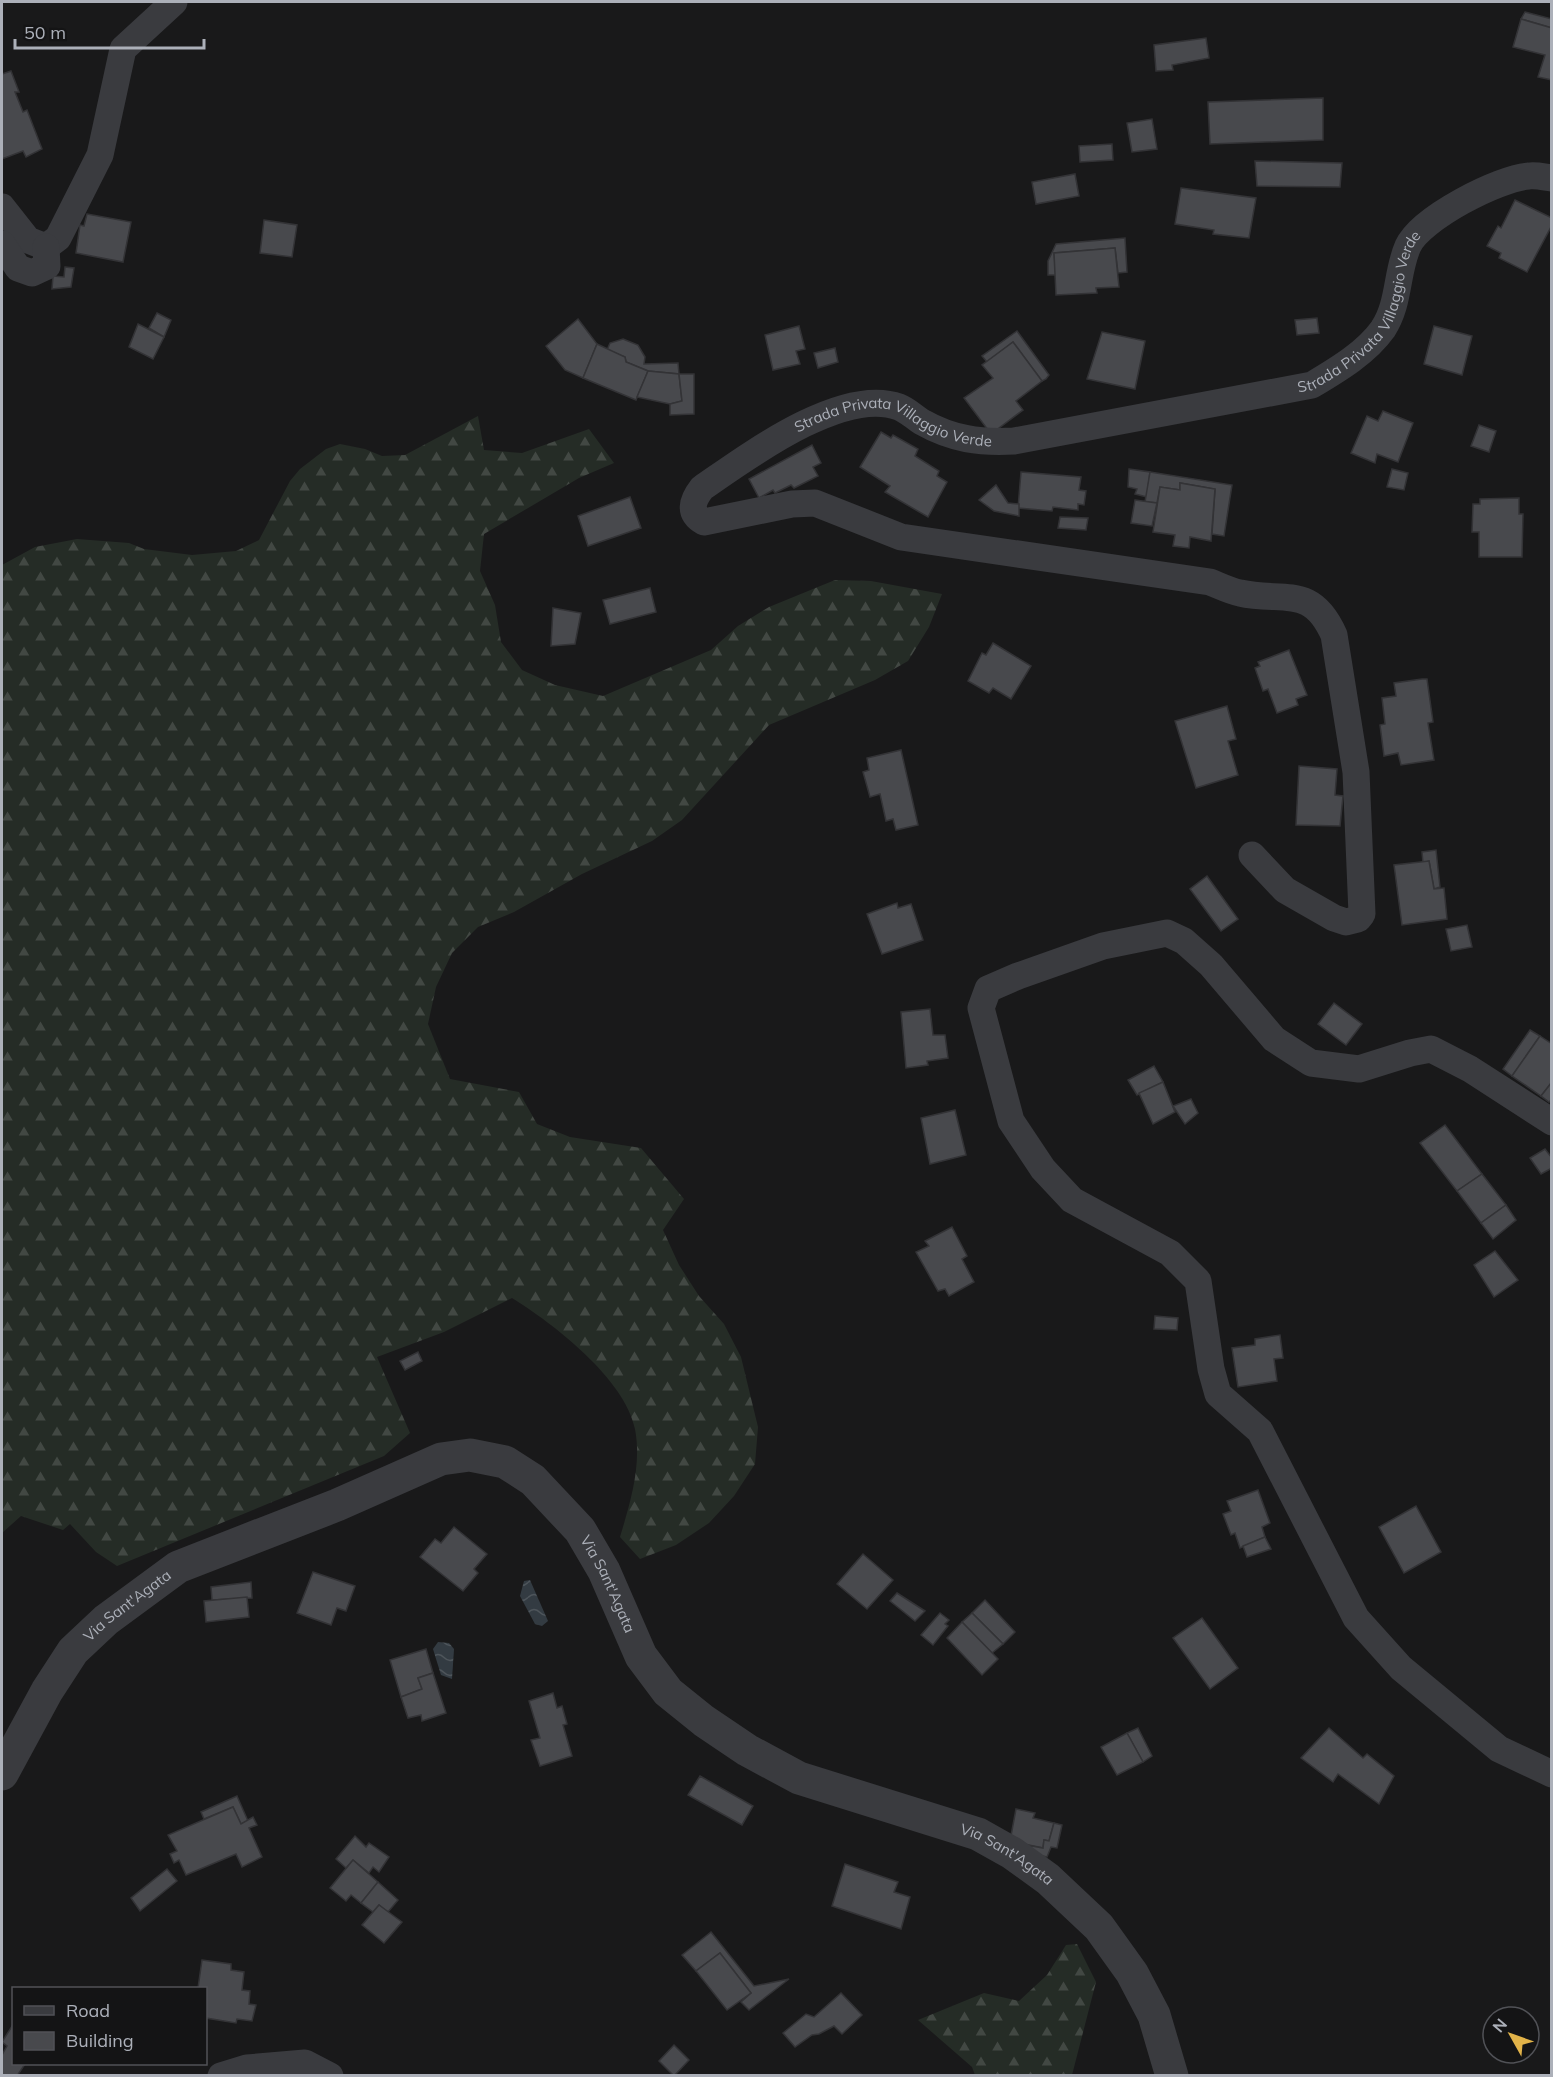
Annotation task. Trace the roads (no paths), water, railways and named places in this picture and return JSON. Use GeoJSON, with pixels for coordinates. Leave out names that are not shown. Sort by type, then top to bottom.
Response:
{"type":"FeatureCollection","features":[{"type":"Feature","properties":{"kind":"street"},"geometry":{"type":"LineString","coordinates":[[46,247],[58,238],[100,155],[123,49],[174,2]]}},
{"type":"Feature","properties":{"kind":"street","name":"Strada Privata Villaggio Verde"},"geometry":{"type":"LineString","coordinates":[[1252,855],[1285,890],[1334,918],[1346,922],[1358,919],[1362,914],[1356,772],[1335,634],[1328,621],[1302,598],[1240,593],[1210,582],[901,537],[815,503],[792,504],[704,522],[696,518],[692,509],[694,497],[702,488],[778,436],[861,404],[879,402],[900,407],[922,422],[953,436],[975,442],[1014,441],[1312,385],[1342,368],[1383,330],[1394,308],[1408,247],[1418,233],[1439,216],[1492,186],[1528,176],[1551,178]]}},
{"type":"Feature","properties":{"kind":"street"},"geometry":{"type":"LineString","coordinates":[[2,207],[28,240],[46,247]]}},
{"type":"Feature","properties":{"kind":"street"},"geometry":{"type":"LineString","coordinates":[[2,244],[18,268],[32,273],[47,266],[46,247]]}},
{"type":"Feature","properties":{"kind":"street"},"geometry":{"type":"LineString","coordinates":[[1551,1122],[1470,1069],[1431,1049],[1359,1069],[1311,1063],[1274,1039],[1211,965],[1184,941],[1167,933],[1103,946],[1018,976],[988,989],[981,1008],[1011,1120],[1043,1169],[1072,1200],[1170,1253],[1198,1281],[1211,1369],[1218,1394],[1260,1431],[1356,1618],[1401,1668],[1499,1749],[1551,1774]]}},
{"type":"Feature","properties":{"kind":"street","name":"Via Sant'Agata"},"geometry":{"type":"LineString","coordinates":[[2,1774],[47,1692],[73,1651],[106,1620],[178,1567],[337,1505],[441,1459],[470,1455],[505,1462],[533,1480],[580,1530],[604,1571],[641,1656],[668,1692],[704,1721],[747,1750],[799,1778],[978,1834],[1012,1852],[1048,1880],[1099,1927],[1132,1973],[1154,2015],[1172,2076]]}},
{"type":"Feature","properties":{"kind":"street"},"geometry":{"type":"LineString","coordinates":[[221,2076],[247,2068],[305,2063],[330,2076]]}},
{"type":"Feature","properties":{"kind":"water"},"geometry":{"type":"Polygon","coordinates":[[[530,1580],[548,1621],[542,1626],[535,1624],[520,1596],[524,1581],[530,1580]]]}},
{"type":"Feature","properties":{"kind":"water"},"geometry":{"type":"Polygon","coordinates":[[[438,1642],[449,1643],[454,1649],[452,1679],[441,1675],[433,1649],[438,1642]]]}}]}
